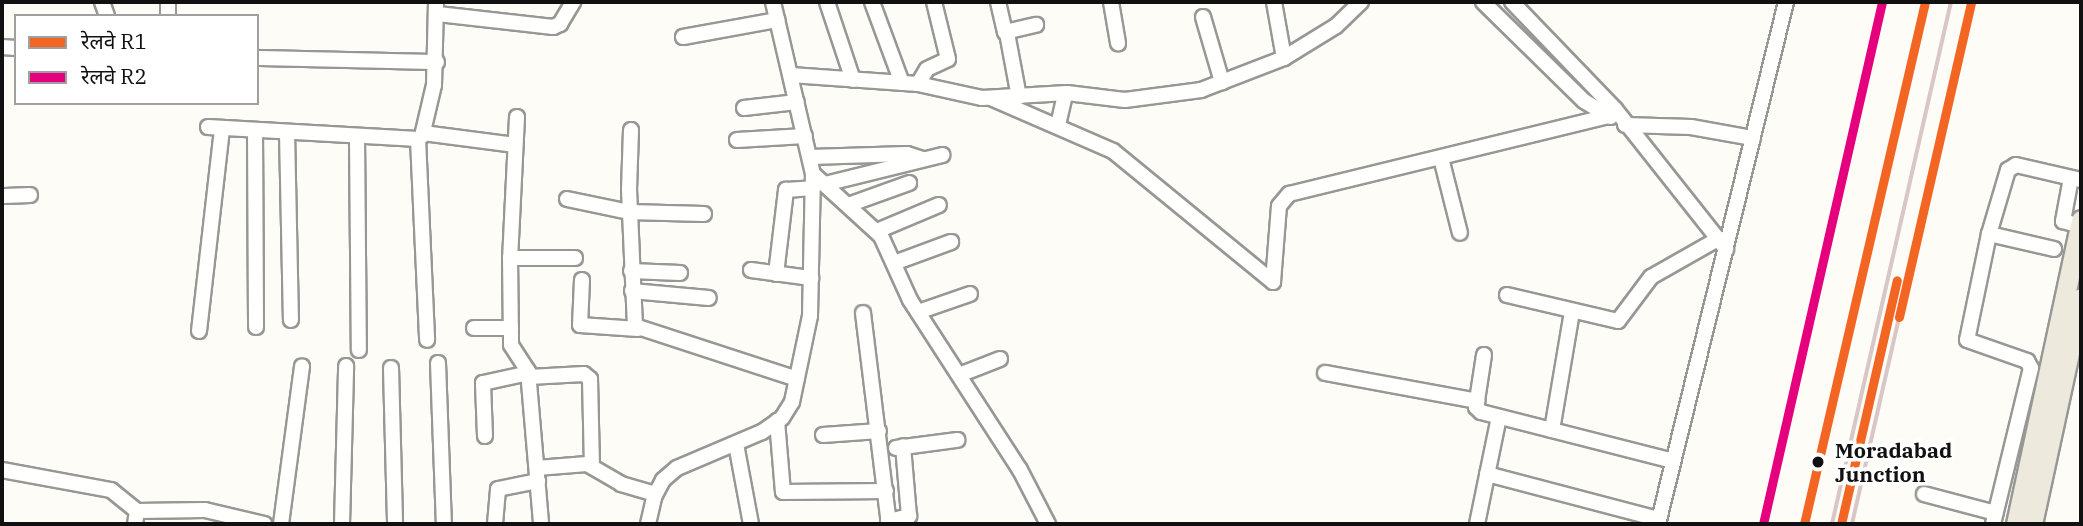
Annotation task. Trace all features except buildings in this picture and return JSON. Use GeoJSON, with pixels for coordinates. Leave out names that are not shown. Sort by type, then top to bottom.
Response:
{"type":"FeatureCollection","features":[{"type":"Feature","properties":{"kind":"main road"},"geometry":{"type":"LineString","coordinates":[[2032,524],[2080,223]]}},
{"type":"Feature","properties":{"kind":"main road"},"geometry":{"type":"LineString","coordinates":[[2016,524],[2059,364],[2081,298]]}},
{"type":"Feature","properties":{"kind":"street"},"geometry":{"type":"LineString","coordinates":[[426,340],[420,136],[437,62],[437,8],[553,27],[560,24],[573,2]]}},
{"type":"Feature","properties":{"kind":"street"},"geometry":{"type":"LineString","coordinates":[[648,524],[655,494],[677,468],[736,443],[777,421],[792,402],[810,316],[817,182],[773,2]]}},
{"type":"Feature","properties":{"kind":"street"},"geometry":{"type":"LineString","coordinates":[[827,2],[853,80]]}},
{"type":"Feature","properties":{"kind":"street"},"geometry":{"type":"LineString","coordinates":[[872,2],[902,83]]}},
{"type":"Feature","properties":{"kind":"street"},"geometry":{"type":"LineString","coordinates":[[918,84],[927,69],[948,59],[934,2]]}},
{"type":"Feature","properties":{"kind":"street"},"geometry":{"type":"LineString","coordinates":[[998,2],[1019,97]]}},
{"type":"Feature","properties":{"kind":"street"},"geometry":{"type":"LineString","coordinates":[[1111,2],[1118,43]]}},
{"type":"Feature","properties":{"kind":"street"},"geometry":{"type":"LineString","coordinates":[[1274,2],[1284,58]]}},
{"type":"Feature","properties":{"kind":"street"},"geometry":{"type":"LineString","coordinates":[[991,98],[1065,94],[1125,100],[1201,90],[1284,58],[1336,26],[1361,2]]}},
{"type":"Feature","properties":{"kind":"street"},"geometry":{"type":"LineString","coordinates":[[1483,2],[1584,101],[1617,120]]}},
{"type":"Feature","properties":{"kind":"street"},"geometry":{"type":"LineString","coordinates":[[1513,2],[1722,244]]}},
{"type":"Feature","properties":{"kind":"street"},"geometry":{"type":"LineString","coordinates":[[1488,474],[1658,522],[1722,244],[1753,138],[1786,2]]}},
{"type":"Feature","properties":{"kind":"street"},"geometry":{"type":"LineString","coordinates":[[1203,17],[1222,82]]}},
{"type":"Feature","properties":{"kind":"street"},"geometry":{"type":"LineString","coordinates":[[683,37],[777,20]]}},
{"type":"Feature","properties":{"kind":"street"},"geometry":{"type":"LineString","coordinates":[[1007,33],[1036,25]]}},
{"type":"Feature","properties":{"kind":"street"},"geometry":{"type":"LineString","coordinates":[[259,58],[437,62]]}},
{"type":"Feature","properties":{"kind":"street"},"geometry":{"type":"LineString","coordinates":[[791,75],[918,84],[991,98],[1094,139],[1127,161],[1209,226],[1268,282],[1276,276],[1283,199],[1441,158],[1617,120],[1703,129],[1753,138]]}},
{"type":"Feature","properties":{"kind":"street"},"geometry":{"type":"LineString","coordinates":[[1058,125],[1065,94]]}},
{"type":"Feature","properties":{"kind":"street"},"geometry":{"type":"LineString","coordinates":[[744,108],[797,102]]}},
{"type":"Feature","properties":{"kind":"street"},"geometry":{"type":"LineString","coordinates":[[517,117],[510,258],[511,328],[513,349],[529,375],[541,523]]}},
{"type":"Feature","properties":{"kind":"street"},"geometry":{"type":"LineString","coordinates":[[199,331],[215,127],[357,137],[420,136],[515,145]]}},
{"type":"Feature","properties":{"kind":"street"},"geometry":{"type":"LineString","coordinates":[[255,130],[256,327]]}},
{"type":"Feature","properties":{"kind":"street"},"geometry":{"type":"LineString","coordinates":[[631,130],[631,271],[633,322],[638,328]]}},
{"type":"Feature","properties":{"kind":"street"},"geometry":{"type":"LineString","coordinates":[[287,132],[291,320]]}},
{"type":"Feature","properties":{"kind":"street"},"geometry":{"type":"LineString","coordinates":[[737,140],[805,136]]}},
{"type":"Feature","properties":{"kind":"street"},"geometry":{"type":"LineString","coordinates":[[357,137],[359,350]]}},
{"type":"Feature","properties":{"kind":"street"},"geometry":{"type":"LineString","coordinates":[[810,157],[907,154],[923,160]]}},
{"type":"Feature","properties":{"kind":"street"},"geometry":{"type":"LineString","coordinates":[[776,274],[786,190],[942,155]]}},
{"type":"Feature","properties":{"kind":"street"},"geometry":{"type":"LineString","coordinates":[[1441,158],[1460,233]]}},
{"type":"Feature","properties":{"kind":"street"},"geometry":{"type":"LineString","coordinates":[[1924,494],[1994,518],[2031,368],[2027,361],[1967,340],[1989,234],[2011,166],[2076,179],[2063,221],[2080,223]]}},
{"type":"Feature","properties":{"kind":"street"},"geometry":{"type":"LineString","coordinates":[[817,182],[848,205],[877,232],[918,312],[1020,470],[1048,524]]}},
{"type":"Feature","properties":{"kind":"street"},"geometry":{"type":"LineString","coordinates":[[848,205],[909,183]]}},
{"type":"Feature","properties":{"kind":"street"},"geometry":{"type":"LineString","coordinates":[[2,196],[30,195]]}},
{"type":"Feature","properties":{"kind":"street"},"geometry":{"type":"LineString","coordinates":[[567,199],[629,212],[704,214]]}},
{"type":"Feature","properties":{"kind":"street"},"geometry":{"type":"LineString","coordinates":[[877,232],[939,205]]}},
{"type":"Feature","properties":{"kind":"street"},"geometry":{"type":"LineString","coordinates":[[1989,234],[2054,249]]}},
{"type":"Feature","properties":{"kind":"street"},"geometry":{"type":"LineString","coordinates":[[894,263],[951,242]]}},
{"type":"Feature","properties":{"kind":"street"},"geometry":{"type":"LineString","coordinates":[[1507,295],[1618,321],[1651,277],[1722,244]]}},
{"type":"Feature","properties":{"kind":"street"},"geometry":{"type":"LineString","coordinates":[[510,258],[575,258]]}},
{"type":"Feature","properties":{"kind":"street"},"geometry":{"type":"LineString","coordinates":[[751,270],[811,278]]}},
{"type":"Feature","properties":{"kind":"street"},"geometry":{"type":"LineString","coordinates":[[631,271],[680,273]]}},
{"type":"Feature","properties":{"kind":"street"},"geometry":{"type":"LineString","coordinates":[[582,280],[580,325],[638,328],[752,362],[797,379]]}},
{"type":"Feature","properties":{"kind":"street"},"geometry":{"type":"LineString","coordinates":[[632,291],[709,298]]}},
{"type":"Feature","properties":{"kind":"street"},"geometry":{"type":"LineString","coordinates":[[918,312],[970,294]]}},
{"type":"Feature","properties":{"kind":"street"},"geometry":{"type":"LineString","coordinates":[[1552,430],[1572,312]]}},
{"type":"Feature","properties":{"kind":"street"},"geometry":{"type":"LineString","coordinates":[[863,313],[888,523],[909,516],[903,446]]}},
{"type":"Feature","properties":{"kind":"street"},"geometry":{"type":"LineString","coordinates":[[474,328],[511,328]]}},
{"type":"Feature","properties":{"kind":"street"},"geometry":{"type":"LineString","coordinates":[[1483,355],[1478,410],[1673,461]]}},
{"type":"Feature","properties":{"kind":"street"},"geometry":{"type":"LineString","coordinates":[[959,374],[1000,359]]}},
{"type":"Feature","properties":{"kind":"street"},"geometry":{"type":"LineString","coordinates":[[438,363],[444,524]]}},
{"type":"Feature","properties":{"kind":"street"},"geometry":{"type":"LineString","coordinates":[[281,524],[302,366]]}},
{"type":"Feature","properties":{"kind":"street"},"geometry":{"type":"LineString","coordinates":[[342,524],[346,366]]}},
{"type":"Feature","properties":{"kind":"street"},"geometry":{"type":"LineString","coordinates":[[391,369],[395,524]]}},
{"type":"Feature","properties":{"kind":"street"},"geometry":{"type":"LineString","coordinates":[[1325,373],[1477,401]]}},
{"type":"Feature","properties":{"kind":"street"},"geometry":{"type":"LineString","coordinates":[[485,436],[483,383],[529,375],[584,374],[590,379],[592,466]]}},
{"type":"Feature","properties":{"kind":"street"},"geometry":{"type":"LineString","coordinates":[[1477,524],[1499,417]]}},
{"type":"Feature","properties":{"kind":"street"},"geometry":{"type":"LineString","coordinates":[[777,421],[783,492],[886,491]]}},
{"type":"Feature","properties":{"kind":"street"},"geometry":{"type":"LineString","coordinates":[[823,435],[879,431]]}},
{"type":"Feature","properties":{"kind":"street"},"geometry":{"type":"LineString","coordinates":[[881,450],[957,440]]}},
{"type":"Feature","properties":{"kind":"street"},"geometry":{"type":"LineString","coordinates":[[736,443],[751,524]]}},
{"type":"Feature","properties":{"kind":"street"},"geometry":{"type":"LineString","coordinates":[[495,524],[498,489],[537,475],[592,466],[617,482],[655,494]]}},
{"type":"Feature","properties":{"kind":"street"},"geometry":{"type":"LineString","coordinates":[[2,470],[111,490],[136,518],[205,510],[259,524]]}},
{"type":"Feature","properties":{"kind":"railway"},"geometry":{"type":"LineString","coordinates":[[1763,524],[1882,2]]}},
{"type":"Feature","properties":{"kind":"railway"},"geometry":{"type":"LineString","coordinates":[[1804,524],[1925,2]]}},
{"type":"Feature","properties":{"kind":"railway"},"geometry":{"type":"LineString","coordinates":[[1832,524],[1951,2]]}},
{"type":"Feature","properties":{"kind":"railway"},"geometry":{"type":"LineString","coordinates":[[1852,524],[1971,2]]}},
{"type":"Feature","properties":{"kind":"rail line","name":"R2"},"geometry":{"type":"LineString","coordinates":[[1763,524],[1882,2]]}},
{"type":"Feature","properties":{"kind":"rail line","name":"R1"},"geometry":{"type":"LineString","coordinates":[[1804,524],[1925,2]]}},
{"type":"Feature","properties":{"kind":"rail line","name":"R1"},"geometry":{"type":"LineString","coordinates":[[1899,317],[1971,2]]}},
{"type":"Feature","properties":{"kind":"rail line","name":"R1"},"geometry":{"type":"LineString","coordinates":[[1841,524],[1897,280]]}},
{"type":"Feature","properties":{"kind":"place","name":"Moradabad Junction"},"geometry":{"type":"Point","coordinates":[1818,462]}}]}
